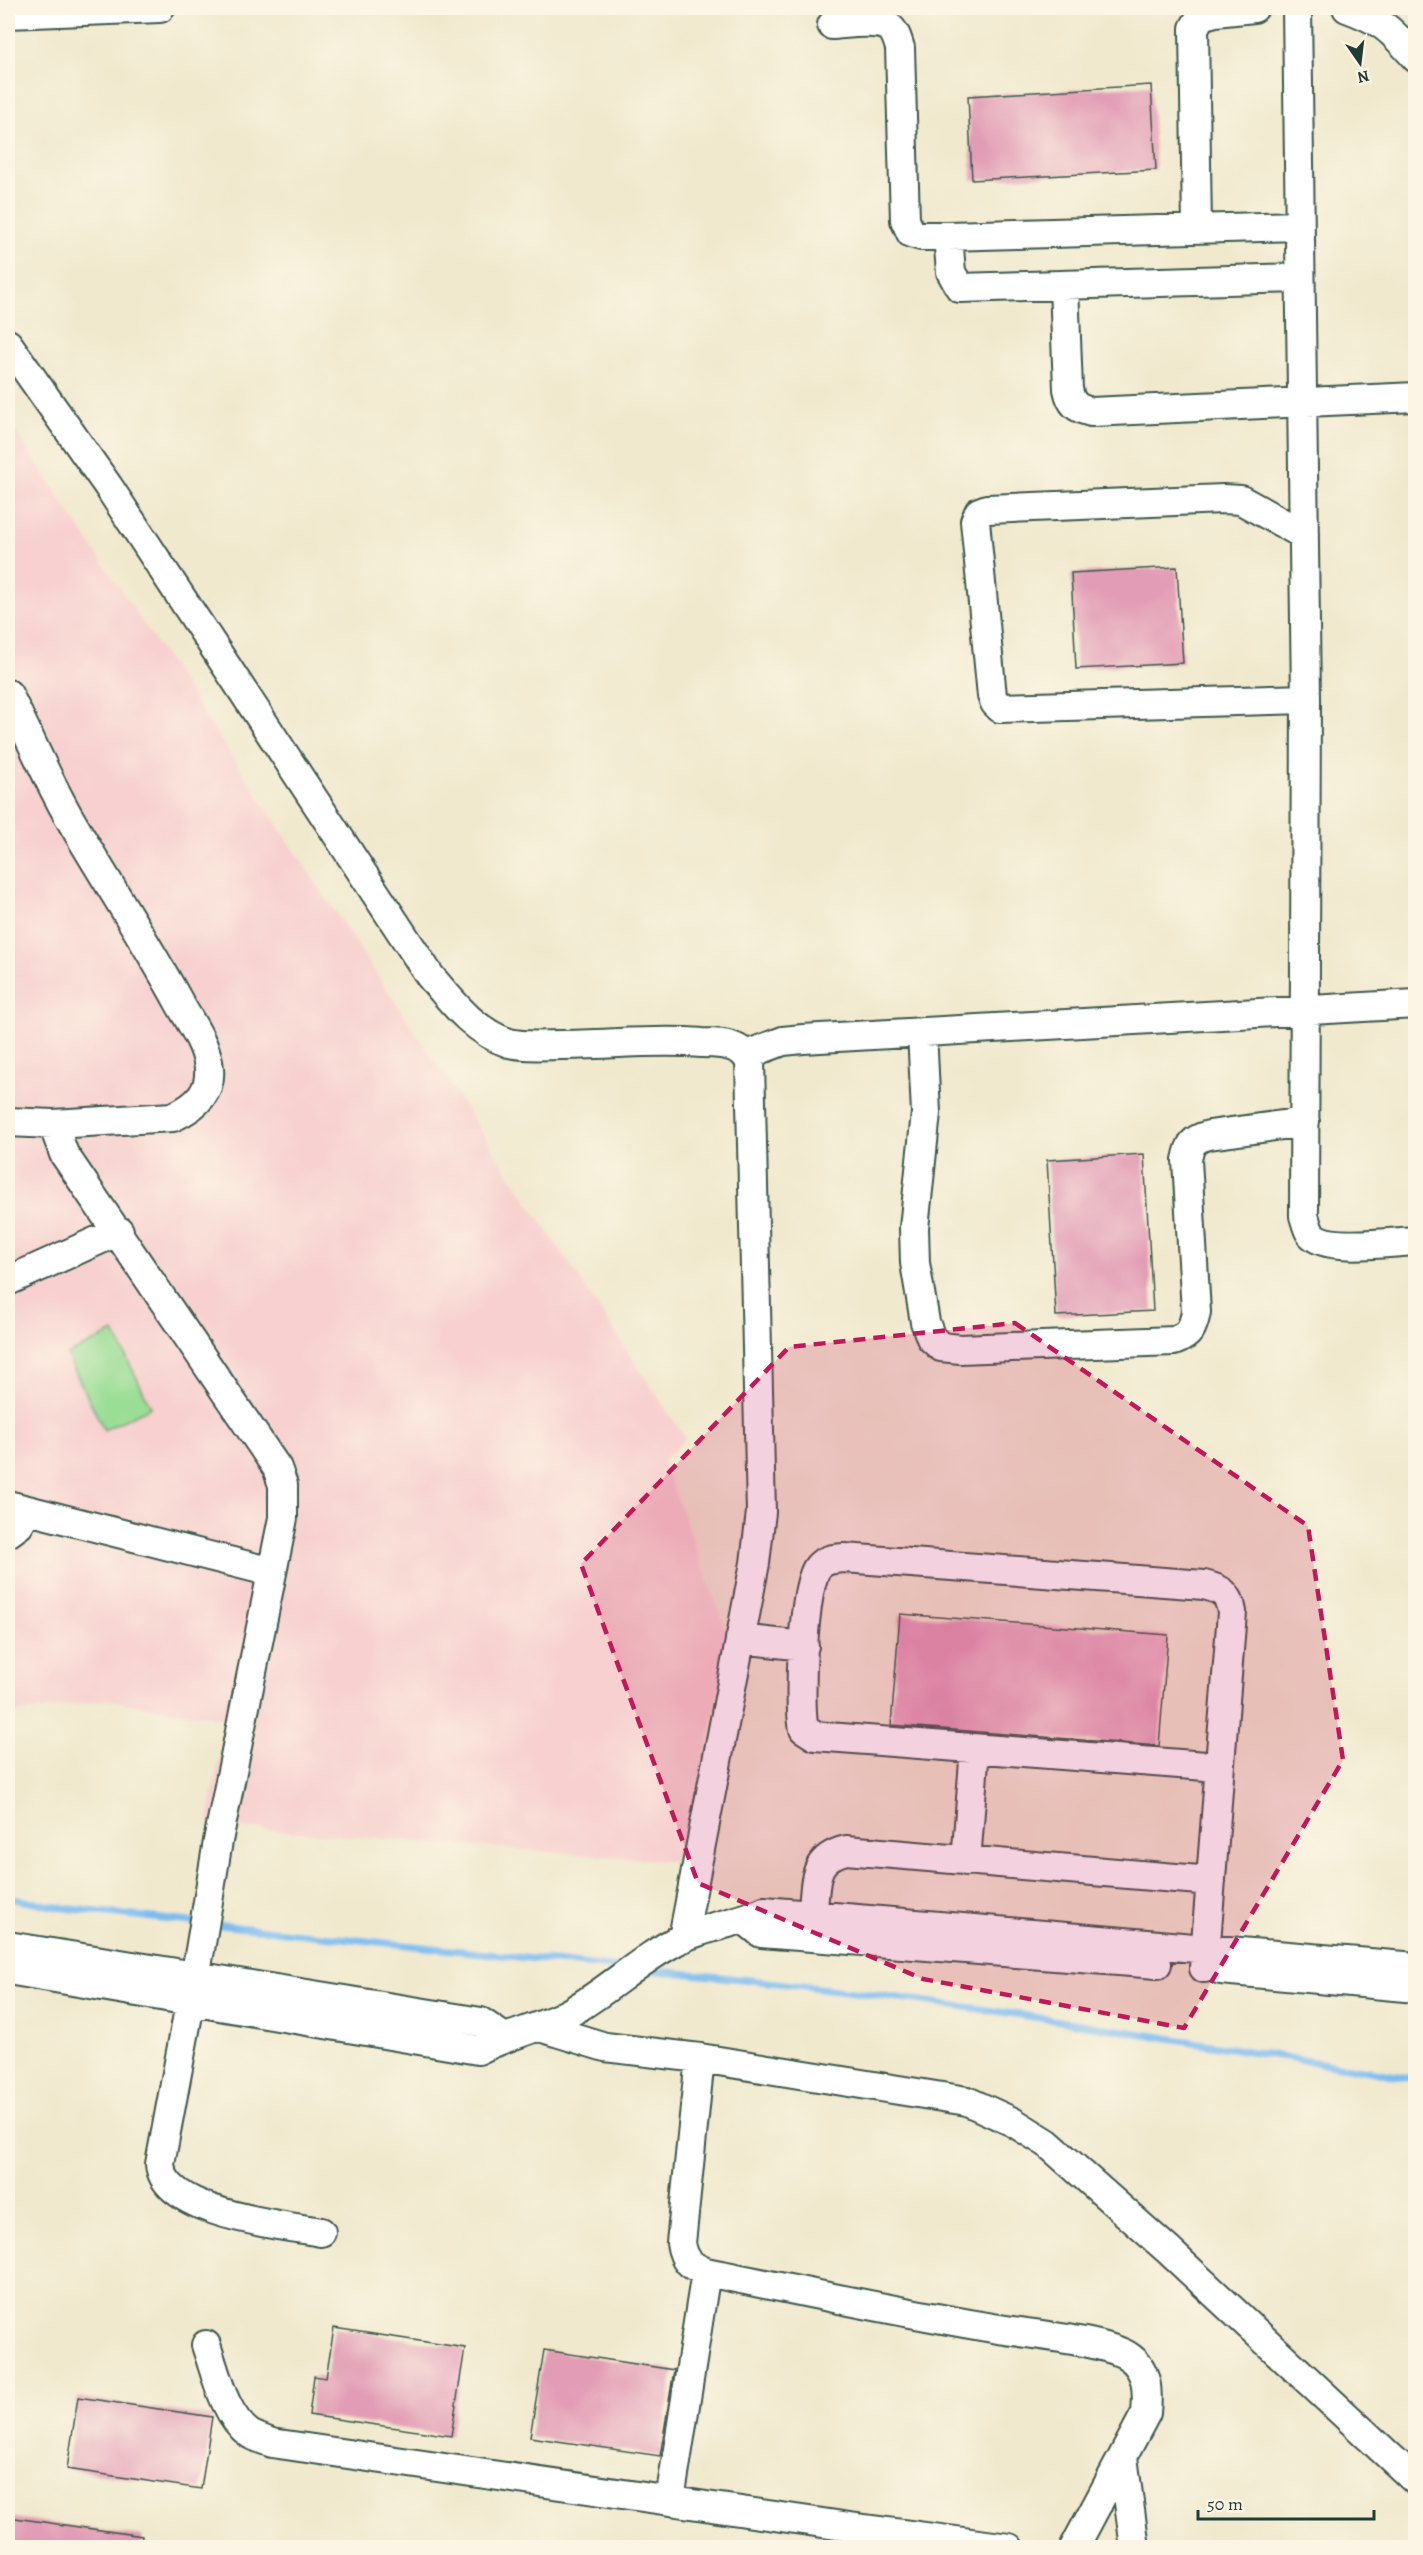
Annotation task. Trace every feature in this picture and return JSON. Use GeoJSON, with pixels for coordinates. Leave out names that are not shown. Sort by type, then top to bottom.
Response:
{"type":"FeatureCollection","features":[{"type":"Feature","properties":{"kind":"street"},"geometry":{"type":"LineString","coordinates":[[8,14],[160,8]]}},
{"type":"Feature","properties":{"kind":"street"},"geometry":{"type":"LineString","coordinates":[[1197,229],[1194,28],[1201,16],[1215,12],[1254,8]]}},
{"type":"Feature","properties":{"kind":"street"},"geometry":{"type":"LineString","coordinates":[[1297,8],[1306,699],[1304,1216],[1310,1233],[1321,1241],[1341,1244],[1416,1241]]}},
{"type":"Feature","properties":{"kind":"street"},"geometry":{"type":"LineString","coordinates":[[1347,8],[1374,18],[1394,33],[1416,58]]}},
{"type":"Feature","properties":{"kind":"street"},"geometry":{"type":"LineString","coordinates":[[832,25],[873,24],[889,27],[897,37],[900,48],[905,220],[911,233],[921,236],[948,236],[1300,226]]}},
{"type":"Feature","properties":{"kind":"street"},"geometry":{"type":"LineString","coordinates":[[948,236],[951,272],[960,288],[1300,278]]}},
{"type":"Feature","properties":{"kind":"street"},"geometry":{"type":"LineString","coordinates":[[1064,286],[1068,389],[1070,401],[1078,408],[1091,412],[1302,400],[1416,397]]}},
{"type":"Feature","properties":{"kind":"street"},"geometry":{"type":"LineString","coordinates":[[8,344],[108,486],[417,957],[453,1004],[474,1024],[494,1037],[511,1043],[561,1045],[682,1041],[720,1044],[736,1048],[746,1055],[750,1062],[761,1512],[755,1563],[740,1639],[673,1943]]}},
{"type":"Feature","properties":{"kind":"street"},"geometry":{"type":"LineString","coordinates":[[1304,535],[1242,500],[1223,499],[987,509],[979,512],[975,521],[992,696],[995,704],[1000,708],[1306,699]]}},
{"type":"Feature","properties":{"kind":"street"},"geometry":{"type":"LineString","coordinates":[[8,694],[66,812],[164,974],[201,1042],[208,1061],[209,1078],[204,1094],[190,1110],[173,1117],[53,1124],[8,1122]]}},
{"type":"Feature","properties":{"kind":"street"},"geometry":{"type":"LineString","coordinates":[[746,1055],[783,1041],[1416,1004]]}},
{"type":"Feature","properties":{"kind":"street"},"geometry":{"type":"LineString","coordinates":[[922,1032],[926,1113],[914,1228],[915,1263],[925,1322],[931,1338],[941,1347],[960,1349],[1174,1341],[1186,1336],[1194,1326],[1196,1312],[1187,1160],[1190,1145],[1197,1138],[1209,1135],[1305,1122]]}},
{"type":"Feature","properties":{"kind":"street"},"geometry":{"type":"LineString","coordinates":[[53,1124],[64,1154],[119,1231],[277,1468],[283,1485],[284,1501],[272,1572],[218,1841],[160,2164],[161,2173],[167,2182],[208,2209],[231,2217],[321,2232]]}},
{"type":"Feature","properties":{"kind":"street"},"geometry":{"type":"LineString","coordinates":[[8,1281],[119,1231]]}},
{"type":"Feature","properties":{"kind":"street"},"geometry":{"type":"LineString","coordinates":[[8,1533],[19,1525],[17,1508],[272,1572]]}},
{"type":"Feature","properties":{"kind":"street"},"geometry":{"type":"LineString","coordinates":[[1205,1958],[1210,1881],[1220,1767],[1232,1611],[1229,1598],[1220,1589],[1204,1585],[844,1557],[828,1559],[817,1568],[810,1583],[801,1715],[804,1729],[815,1737],[1220,1767]]}},
{"type":"Feature","properties":{"kind":"street"},"geometry":{"type":"LineString","coordinates":[[740,1639],[804,1646]]}},
{"type":"Feature","properties":{"kind":"street"},"geometry":{"type":"LineString","coordinates":[[966,1861],[975,1749]]}},
{"type":"Feature","properties":{"kind":"street"},"geometry":{"type":"LineString","coordinates":[[812,1916],[820,1864],[830,1854],[846,1850],[1210,1881]]}},
{"type":"Feature","properties":{"kind":"street"},"geometry":{"type":"LineString","coordinates":[[8,1946],[481,2022],[503,2037],[540,2027],[568,2013],[673,1943],[711,1928],[745,1920],[764,1911],[1205,1958],[1416,1988]]}},
{"type":"Feature","properties":{"kind":"street"},"geometry":{"type":"LineString","coordinates":[[745,1920],[761,1933],[1205,1958],[1416,1966]]}},
{"type":"Feature","properties":{"kind":"street"},"geometry":{"type":"LineString","coordinates":[[8,1970],[195,1976]]}},
{"type":"Feature","properties":{"kind":"street"},"geometry":{"type":"LineString","coordinates":[[540,2027],[605,2047],[700,2058],[967,2101],[1013,2122],[1047,2143],[1160,2244],[1416,2481]]}},
{"type":"Feature","properties":{"kind":"street"},"geometry":{"type":"LineString","coordinates":[[700,2058],[681,2243],[683,2255],[691,2266],[706,2272],[990,2328],[1103,2347],[1128,2356],[1141,2370],[1148,2390],[1146,2413],[1074,2547]]}},
{"type":"Feature","properties":{"kind":"street"},"geometry":{"type":"LineString","coordinates":[[670,2500],[706,2272]]}},
{"type":"Feature","properties":{"kind":"street"},"geometry":{"type":"LineString","coordinates":[[206,2345],[224,2397],[237,2421],[252,2435],[272,2443],[670,2500],[883,2539],[1009,2547]]}},
{"type":"Feature","properties":{"kind":"street"},"geometry":{"type":"LineString","coordinates":[[1122,2457],[1136,2547]]}},
{"type":"Feature","properties":{"kind":"highlighted area"},"geometry":{"type":"Polygon","coordinates":[[[1015,1323],[1308,1526],[1343,1760],[1184,2028],[923,1979],[698,1883],[581,1564],[789,1347],[1015,1323]]]}},
{"type":"Feature","properties":{"kind":"shaded area"},"geometry":{"type":"Polygon","coordinates":[[[8,420],[686,1439],[663,1461],[730,1640],[681,1862],[207,1824],[226,1719],[107,1700],[8,1714],[8,420]]]}},
{"type":"Feature","properties":{"kind":"green space"},"geometry":{"type":"Polygon","coordinates":[[[114,1332],[151,1407],[104,1430],[67,1355],[114,1332]]]}},
{"type":"Feature","properties":{"kind":"building"},"geometry":{"type":"Polygon","coordinates":[[[1151,85],[1156,170],[972,180],[968,96],[1151,85]]]}},
{"type":"Feature","properties":{"kind":"building"},"geometry":{"type":"Polygon","coordinates":[[[1177,567],[1183,663],[1076,669],[1071,573],[1177,567]]]}},
{"type":"Feature","properties":{"kind":"building"},"geometry":{"type":"Polygon","coordinates":[[[1144,1154],[1153,1311],[1056,1316],[1047,1160],[1144,1154]]]}},
{"type":"Feature","properties":{"kind":"building"},"geometry":{"type":"Polygon","coordinates":[[[900,1614],[1168,1635],[1159,1746],[891,1725],[900,1614]]]}},
{"type":"Feature","properties":{"kind":"building"},"geometry":{"type":"Polygon","coordinates":[[[334,2328],[465,2348],[451,2436],[309,2415],[314,2376],[326,2378],[334,2328]]]}},
{"type":"Feature","properties":{"kind":"building"},"geometry":{"type":"Polygon","coordinates":[[[544,2350],[674,2370],[660,2456],[530,2437],[544,2350]]]}},
{"type":"Feature","properties":{"kind":"building"},"geometry":{"type":"Polygon","coordinates":[[[78,2397],[212,2417],[201,2489],[67,2469],[78,2397]]]}},
{"type":"Feature","properties":{"kind":"building"},"geometry":{"type":"Polygon","coordinates":[[[8,2517],[142,2536],[141,2547],[8,2547],[8,2517]]]}},
{"type":"Feature","properties":{"kind":"waterway"},"geometry":{"type":"LineString","coordinates":[[8,1898],[63,1908],[199,1923]]}},
{"type":"Feature","properties":{"kind":"waterway"},"geometry":{"type":"LineString","coordinates":[[210,1924],[620,1968]]}},
{"type":"Feature","properties":{"kind":"waterway"},"geometry":{"type":"LineString","coordinates":[[646,1970],[743,1979],[936,2003],[1128,2031],[1416,2079]]}}]}
